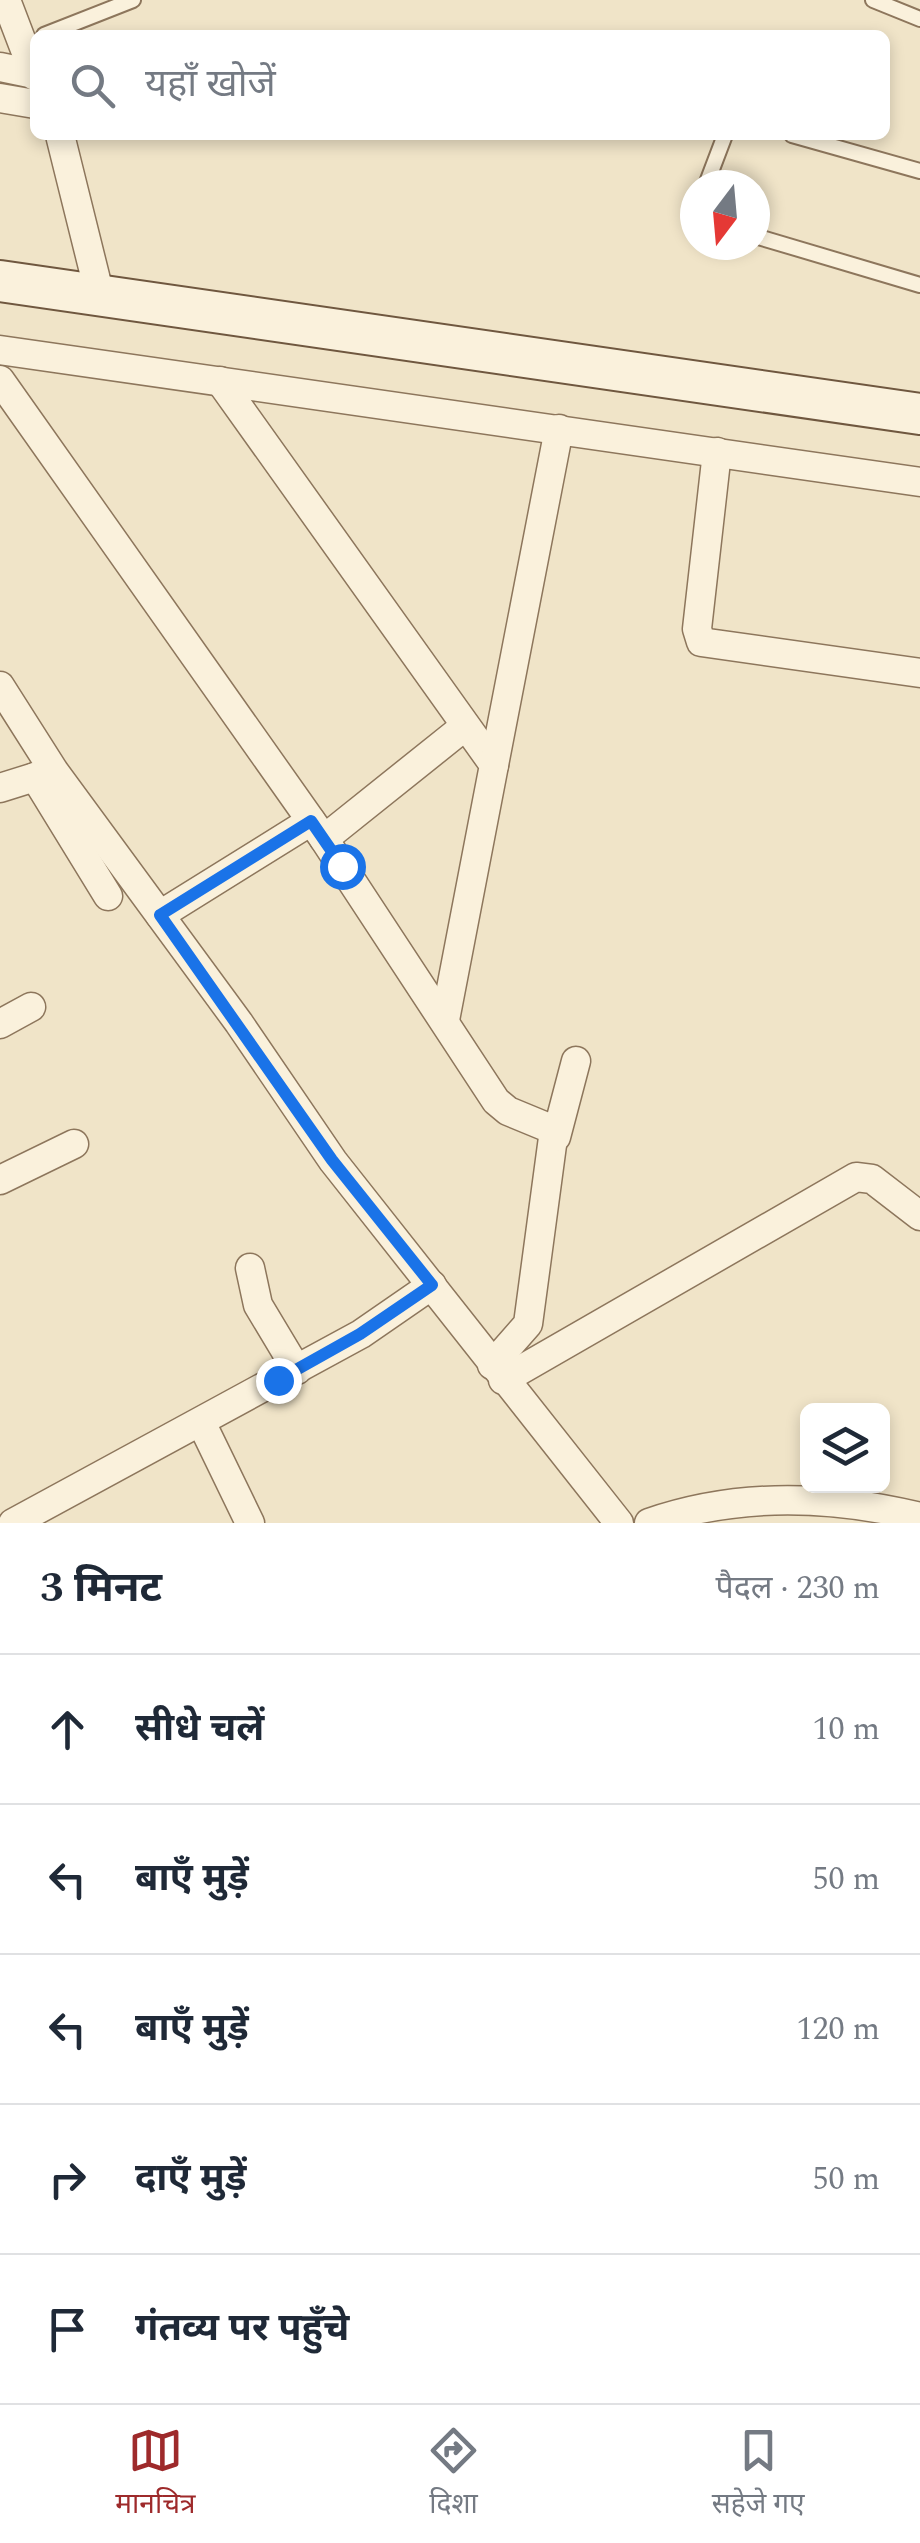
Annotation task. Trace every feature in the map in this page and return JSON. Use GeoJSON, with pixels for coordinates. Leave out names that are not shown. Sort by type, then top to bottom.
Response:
{"type":"FeatureCollection","features":[{"type":"Feature","properties":{"kind":"street"},"geometry":{"type":"LineString","coordinates":[[6,0],[30,33]]}},
{"type":"Feature","properties":{"kind":"street"},"geometry":{"type":"LineString","coordinates":[[0,67],[30,74]]}},
{"type":"Feature","properties":{"kind":"street"},"geometry":{"type":"LineString","coordinates":[[0,98],[30,103]]}},
{"type":"Feature","properties":{"kind":"street"},"geometry":{"type":"LineString","coordinates":[[61,140],[100,296]]}},
{"type":"Feature","properties":{"kind":"street"},"geometry":{"type":"LineString","coordinates":[[0,281],[920,414]]}},
{"type":"Feature","properties":{"kind":"street"},"geometry":{"type":"LineString","coordinates":[[0,350],[920,482]]}},
{"type":"Feature","properties":{"kind":"street"},"geometry":{"type":"LineString","coordinates":[[0,380],[318,830],[496,1101],[508,1111],[548,1124],[556,1137]]}},
{"type":"Feature","properties":{"kind":"street"},"geometry":{"type":"LineString","coordinates":[[220,382],[494,765]]}},
{"type":"Feature","properties":{"kind":"street"},"geometry":{"type":"LineString","coordinates":[[445,1020],[559,429]]}},
{"type":"Feature","properties":{"kind":"street"},"geometry":{"type":"LineString","coordinates":[[717,452],[697,630],[700,642],[920,674]]}},
{"type":"Feature","properties":{"kind":"street"},"geometry":{"type":"LineString","coordinates":[[0,686],[45,774],[80,857],[108,896]]}},
{"type":"Feature","properties":{"kind":"street"},"geometry":{"type":"LineString","coordinates":[[160,915],[318,830],[464,728]]}},
{"type":"Feature","properties":{"kind":"street"},"geometry":{"type":"LineString","coordinates":[[0,788],[45,774]]}},
{"type":"Feature","properties":{"kind":"street"},"geometry":{"type":"LineString","coordinates":[[45,774],[160,915],[332,1160],[619,1523]]}},
{"type":"Feature","properties":{"kind":"street"},"geometry":{"type":"LineString","coordinates":[[0,1024],[32,1007]]}},
{"type":"Feature","properties":{"kind":"street"},"geometry":{"type":"LineString","coordinates":[[498,1372],[528,1324],[556,1137],[576,1061]]}},
{"type":"Feature","properties":{"kind":"street"},"geometry":{"type":"LineString","coordinates":[[0,1180],[74,1144]]}},
{"type":"Feature","properties":{"kind":"street"},"geometry":{"type":"LineString","coordinates":[[498,1372],[856,1176],[872,1179],[920,1216]]}},
{"type":"Feature","properties":{"kind":"street"},"geometry":{"type":"LineString","coordinates":[[250,1268],[263,1316],[297,1370]]}},
{"type":"Feature","properties":{"kind":"street"},"geometry":{"type":"LineString","coordinates":[[14,1523],[297,1370],[360,1334],[432,1285]]}},
{"type":"Feature","properties":{"kind":"street"},"geometry":{"type":"LineString","coordinates":[[202,1424],[250,1523]]}},
{"type":"Feature","properties":{"kind":"street"},"geometry":{"type":"LineString","coordinates":[[648,1523],[726,1501],[781,1499],[880,1508],[920,1518]]}},
{"type":"Feature","properties":{"kind":"lane"},"geometry":{"type":"LineString","coordinates":[[57,30],[133,0]]}},
{"type":"Feature","properties":{"kind":"lane"},"geometry":{"type":"LineString","coordinates":[[873,0],[920,19]]}},
{"type":"Feature","properties":{"kind":"lane"},"geometry":{"type":"LineString","coordinates":[[711,170],[722,140]]}},
{"type":"Feature","properties":{"kind":"lane"},"geometry":{"type":"LineString","coordinates":[[810,140],[920,171]]}},
{"type":"Feature","properties":{"kind":"lane"},"geometry":{"type":"LineString","coordinates":[[770,240],[920,285]]}},
{"type":"Feature","properties":{"kind":"route"},"geometry":{"type":"LineString","coordinates":[[278,1380],[360,1334],[432,1285],[332,1160],[160,915],[311,821],[342,866]]}}]}
